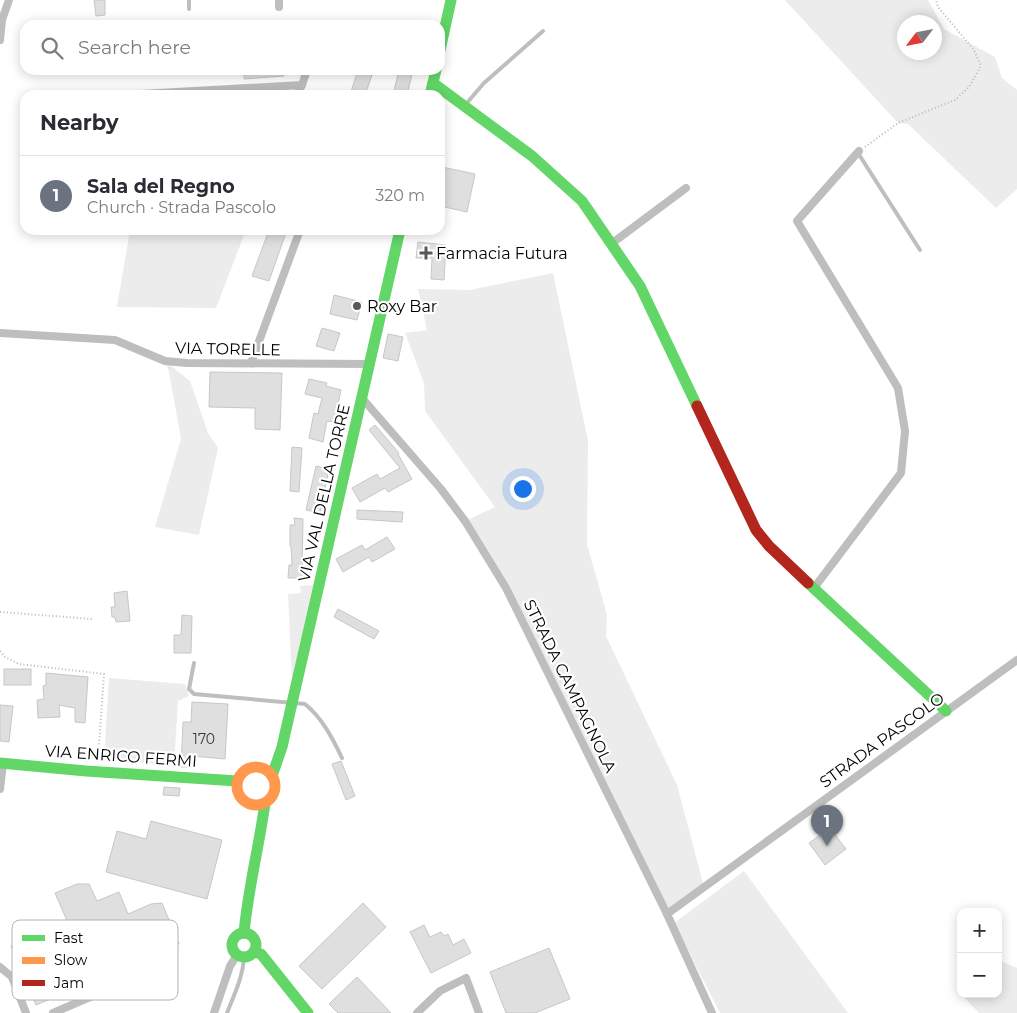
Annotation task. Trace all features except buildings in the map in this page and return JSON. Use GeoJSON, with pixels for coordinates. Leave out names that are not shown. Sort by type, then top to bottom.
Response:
{"type":"FeatureCollection","features":[{"type":"Feature","properties":{"kind":"street"},"geometry":{"type":"LineString","coordinates":[[0,40],[1,21],[9,0]]}},
{"type":"Feature","properties":{"kind":"street"},"geometry":{"type":"LineString","coordinates":[[445,20],[451,0]]}},
{"type":"Feature","properties":{"kind":"street"},"geometry":{"type":"LineString","coordinates":[[300,90],[305,75]]}},
{"type":"Feature","properties":{"kind":"street"},"geometry":{"type":"LineString","coordinates":[[431,90],[435,75]]}},
{"type":"Feature","properties":{"kind":"street"},"geometry":{"type":"LineString","coordinates":[[433,83],[442,90]]}},
{"type":"Feature","properties":{"kind":"street"},"geometry":{"type":"LineString","coordinates":[[213,90],[302,85]]}},
{"type":"Feature","properties":{"kind":"street"},"geometry":{"type":"LineString","coordinates":[[445,92],[532,156],[582,201],[640,286],[756,530],[769,546],[946,711]]}},
{"type":"Feature","properties":{"kind":"street"},"geometry":{"type":"LineString","coordinates":[[814,588],[901,473],[905,431],[898,388],[797,221],[858,152]]}},
{"type":"Feature","properties":{"kind":"street"},"geometry":{"type":"LineString","coordinates":[[611,244],[686,188]]}},
{"type":"Feature","properties":{"kind":"street"},"geometry":{"type":"LineString","coordinates":[[251,363],[298,235]]}},
{"type":"Feature","properties":{"kind":"street","name":"VIA VAL DELLA TORRE"},"geometry":{"type":"LineString","coordinates":[[272,776],[275,762],[282,747],[399,235]]}},
{"type":"Feature","properties":{"kind":"street","name":"VIA TORELLE"},"geometry":{"type":"LineString","coordinates":[[0,333],[114,340],[165,361],[370,364]]}},
{"type":"Feature","properties":{"kind":"street","name":"STRADA CAMPAGNOLA"},"geometry":{"type":"LineString","coordinates":[[362,398],[441,489],[465,521],[506,588],[667,914],[712,1013]]}},
{"type":"Feature","properties":{"kind":"street","name":"STRADA PASCOLO"},"geometry":{"type":"LineString","coordinates":[[667,914],[1017,660]]}},
{"type":"Feature","properties":{"kind":"street"},"geometry":{"type":"LineString","coordinates":[[262,826],[249,804],[240,797],[236,787],[237,781],[243,771],[248,768],[260,767],[275,762]]}},
{"type":"Feature","properties":{"kind":"street","name":"VIA ENRICO FERMI"},"geometry":{"type":"LineString","coordinates":[[0,789],[2,763],[98,772],[237,781]]}},
{"type":"Feature","properties":{"kind":"street"},"geometry":{"type":"LineString","coordinates":[[249,804],[260,805],[265,803],[274,794],[275,781],[265,769],[260,767]]}},
{"type":"Feature","properties":{"kind":"street"},"geometry":{"type":"LineString","coordinates":[[244,933],[247,902],[265,803]]}},
{"type":"Feature","properties":{"kind":"street"},"geometry":{"type":"LineString","coordinates":[[214,1013],[230,966],[245,955],[255,948],[252,936],[244,933],[236,935],[232,942],[232,950],[245,955],[261,954],[308,1013]]}},
{"type":"Feature","properties":{"kind":"street"},"geometry":{"type":"LineString","coordinates":[[0,966],[12,976]]}},
{"type":"Feature","properties":{"kind":"street"},"geometry":{"type":"LineString","coordinates":[[417,1013],[440,990],[466,978],[479,1013]]}},
{"type":"Feature","properties":{"kind":"street"},"geometry":{"type":"LineString","coordinates":[[21,1000],[26,1013]]}},
{"type":"Feature","properties":{"kind":"street"},"geometry":{"type":"LineString","coordinates":[[53,1013],[84,1000]]}},
{"type":"Feature","properties":{"kind":"lane"},"geometry":{"type":"LineString","coordinates":[[189,0],[189,9]]}},
{"type":"Feature","properties":{"kind":"lane"},"geometry":{"type":"LineString","coordinates":[[464,106],[484,83],[543,32]]}},
{"type":"Feature","properties":{"kind":"lane"},"geometry":{"type":"LineString","coordinates":[[858,152],[920,250]]}},
{"type":"Feature","properties":{"kind":"lane"},"geometry":{"type":"LineString","coordinates":[[194,663],[189,689],[194,694],[292,701],[305,704],[314,712],[331,734],[342,758]]}},
{"type":"Feature","properties":{"kind":"lane"},"geometry":{"type":"LineString","coordinates":[[227,1013],[244,966],[245,955]]}},
{"type":"Feature","properties":{"kind":"path"},"geometry":{"type":"LineString","coordinates":[[858,152],[898,123],[955,100],[969,87],[981,66],[974,50],[938,7],[936,0]]}},
{"type":"Feature","properties":{"kind":"path"},"geometry":{"type":"LineString","coordinates":[[0,612],[92,619]]}},
{"type":"Feature","properties":{"kind":"path"},"geometry":{"type":"LineString","coordinates":[[0,651],[5,657],[19,664],[104,674],[98,772]]}},
{"type":"Feature","properties":{"kind":"shaded area"},"geometry":{"type":"Polygon","coordinates":[[[785,0],[928,0],[936,15],[897,15],[897,60],[942,60],[942,25],[944,29],[995,57],[1002,78],[1017,90],[1017,189],[996,208],[908,124],[898,123],[785,0]]]}},
{"type":"Feature","properties":{"kind":"shaded area"},"geometry":{"type":"Polygon","coordinates":[[[129,235],[244,235],[216,308],[117,307],[129,235]]]}},
{"type":"Feature","properties":{"kind":"shaded area"},"geometry":{"type":"Polygon","coordinates":[[[553,273],[588,441],[587,544],[607,615],[606,636],[677,785],[704,887],[667,914],[506,588],[465,521],[495,507],[425,411],[424,383],[405,333],[427,330],[418,289],[470,290],[553,273]]]}},
{"type":"Feature","properties":{"kind":"shaded area"},"geometry":{"type":"Polygon","coordinates":[[[165,361],[190,381],[208,433],[218,448],[199,535],[155,527],[181,439],[169,372],[165,361]]]}},
{"type":"Feature","properties":{"kind":"shaded area"},"geometry":{"type":"Polygon","coordinates":[[[313,585],[292,679],[288,594],[301,593],[300,586],[313,585]]]}},
{"type":"Feature","properties":{"kind":"shaded area"},"geometry":{"type":"Polygon","coordinates":[[[109,678],[185,684],[189,696],[178,701],[174,765],[104,760],[109,678]]]}},
{"type":"Feature","properties":{"kind":"shaded area"},"geometry":{"type":"Polygon","coordinates":[[[744,871],[848,1013],[720,1013],[674,923],[744,871]]]}},
{"type":"Feature","properties":{"kind":"shaded area"},"geometry":{"type":"Polygon","coordinates":[[[1002,962],[1017,968],[1017,1013],[979,1013],[965,998],[1002,998],[1002,962]]]}},
{"type":"Feature","properties":{"kind":"traffic: fast"},"geometry":{"type":"LineString","coordinates":[[445,27],[451,0]]}},
{"type":"Feature","properties":{"kind":"traffic: fast"},"geometry":{"type":"LineString","coordinates":[[431,90],[435,75]]}},
{"type":"Feature","properties":{"kind":"traffic: fast"},"geometry":{"type":"LineString","coordinates":[[433,83],[442,90]]}},
{"type":"Feature","properties":{"kind":"traffic: fast"},"geometry":{"type":"LineString","coordinates":[[445,92],[532,156],[582,201],[640,286],[697,406]]}},
{"type":"Feature","properties":{"kind":"traffic: fast"},"geometry":{"type":"LineString","coordinates":[[272,776],[282,747],[399,235]]}},
{"type":"Feature","properties":{"kind":"traffic: fast"},"geometry":{"type":"LineString","coordinates":[[808,583],[946,711]]}},
{"type":"Feature","properties":{"kind":"traffic: fast"},"geometry":{"type":"LineString","coordinates":[[0,763],[237,781]]}},
{"type":"Feature","properties":{"kind":"traffic: fast"},"geometry":{"type":"LineString","coordinates":[[244,933],[265,803]]}},
{"type":"Feature","properties":{"kind":"traffic: fast"},"geometry":{"type":"LineString","coordinates":[[244,933],[249,934],[255,940],[256,945],[255,950],[249,956],[244,957],[239,956],[233,950],[232,945],[233,940],[239,934],[244,933]]}},
{"type":"Feature","properties":{"kind":"traffic: fast"},"geometry":{"type":"LineString","coordinates":[[254,952],[261,954],[308,1013]]}},
{"type":"Feature","properties":{"kind":"traffic: slow"},"geometry":{"type":"LineString","coordinates":[[256,767],[270,772],[275,786],[270,800],[256,805],[242,800],[237,786],[242,772],[256,767]]}},
{"type":"Feature","properties":{"kind":"traffic: jam"},"geometry":{"type":"LineString","coordinates":[[697,406],[756,530],[769,546],[808,583]]}},
{"type":"Feature","properties":{"kind":"place","name":"Farmacia Futura"},"geometry":{"type":"Point","coordinates":[426,253]}},
{"type":"Feature","properties":{"kind":"place","name":"Roxy Bar"},"geometry":{"type":"Point","coordinates":[357,306]}},
{"type":"Feature","properties":{"kind":"place","name":"Sala del Regno"},"geometry":{"type":"Point","coordinates":[827,846]}}]}
